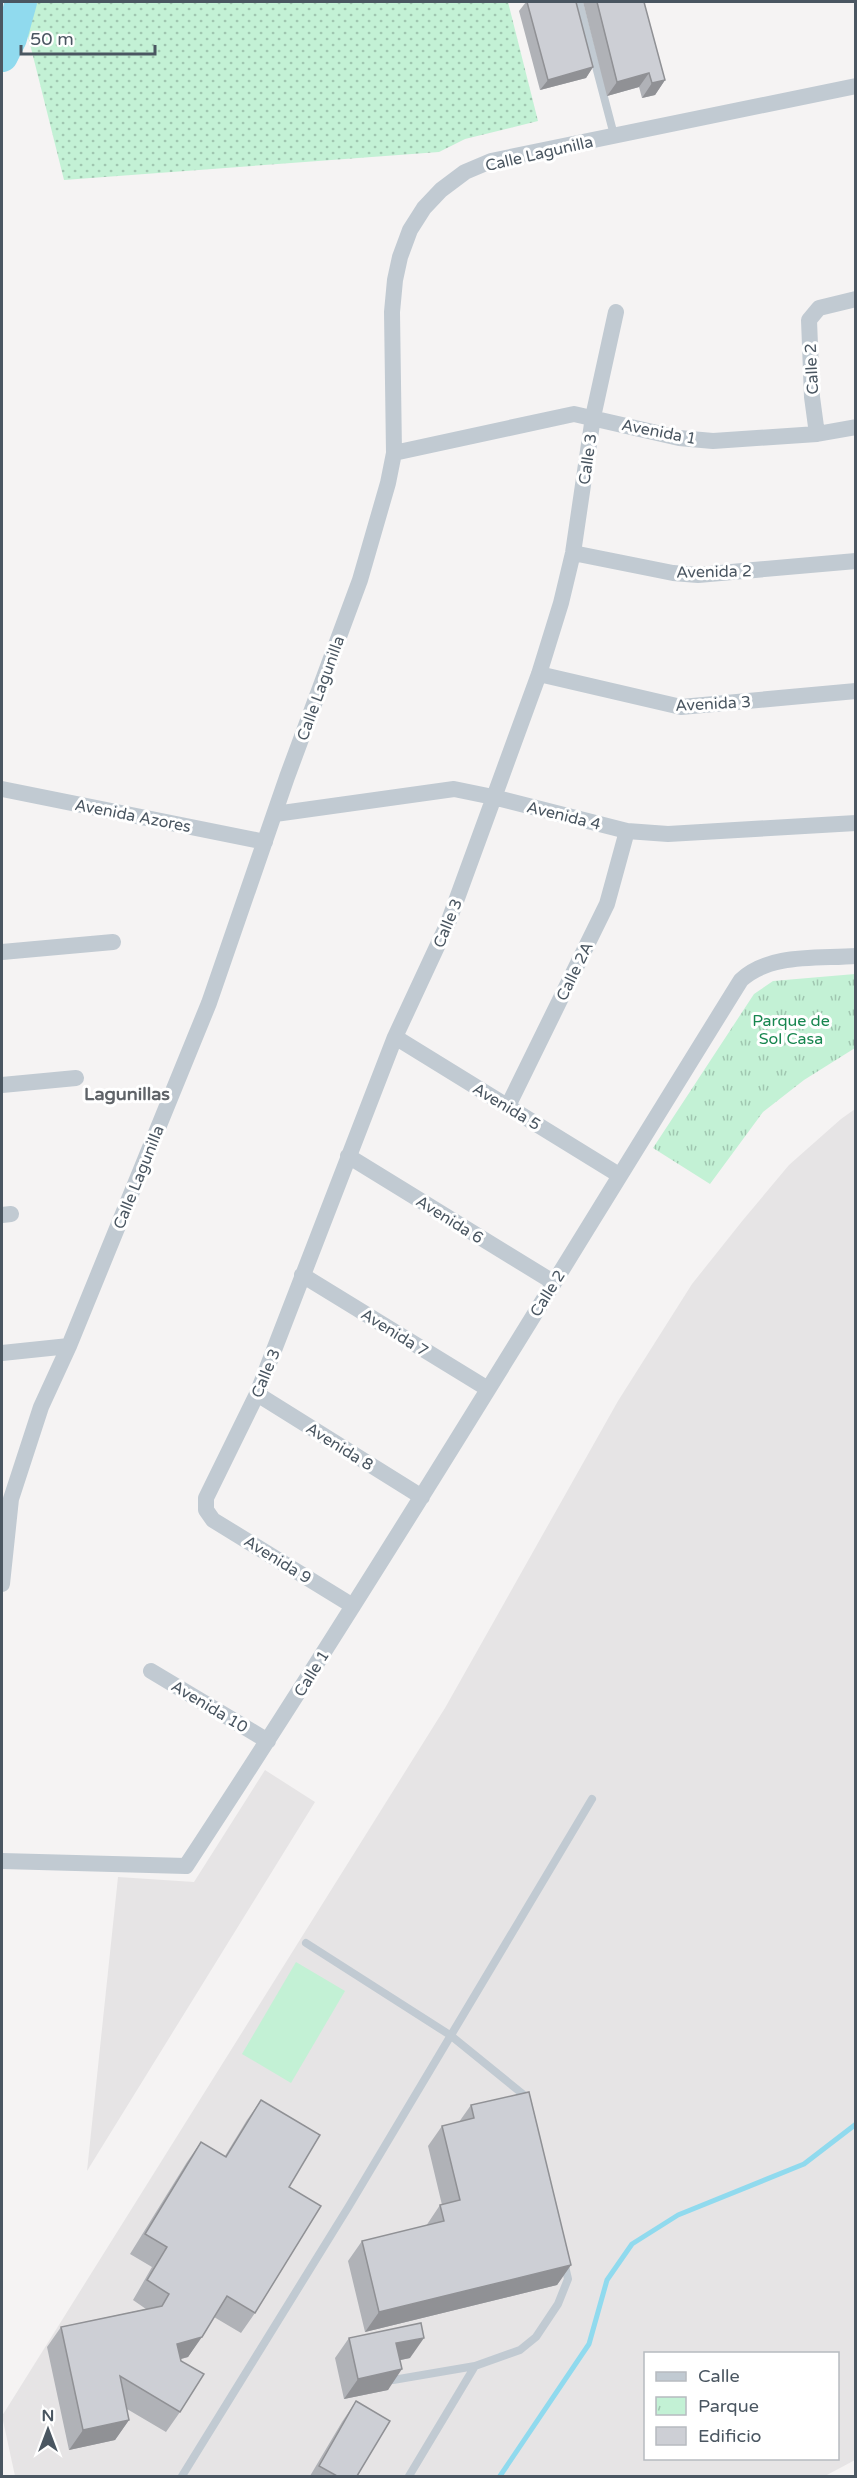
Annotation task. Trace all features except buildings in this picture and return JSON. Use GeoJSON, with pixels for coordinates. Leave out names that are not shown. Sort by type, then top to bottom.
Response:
{"type":"FeatureCollection","features":[{"type":"Feature","properties":{"kind":"street","name":"Calle Lagunilla"},"geometry":{"type":"LineString","coordinates":[[2,1584],[11,1499],[41,1407],[69,1346],[209,1003],[360,580],[388,483],[394,453],[392,312],[395,280],[410,230],[424,208],[441,190],[465,172],[491,162],[855,86]]}},
{"type":"Feature","properties":{"kind":"street","name":"Calle 2"},"geometry":{"type":"LineString","coordinates":[[818,434],[812,397],[809,320],[819,308],[855,299]]}},
{"type":"Feature","properties":{"kind":"street","name":"Calle 3"},"geometry":{"type":"LineString","coordinates":[[206,1510],[206,1498],[258,1394],[395,1037],[448,923],[539,674],[561,603],[573,553],[593,417],[616,312]]}},
{"type":"Feature","properties":{"kind":"street","name":"Avenida 1"},"geometry":{"type":"LineString","coordinates":[[394,453],[574,414],[679,438],[713,441],[818,434],[855,427]]}},
{"type":"Feature","properties":{"kind":"street","name":"Avenida 2"},"geometry":{"type":"LineString","coordinates":[[573,553],[674,573],[698,575],[855,561]]}},
{"type":"Feature","properties":{"kind":"street","name":"Avenida 3"},"geometry":{"type":"LineString","coordinates":[[539,674],[681,707],[855,691]]}},
{"type":"Feature","properties":{"kind":"street","name":"Avenida Azores"},"geometry":{"type":"LineString","coordinates":[[2,789],[265,842]]}},
{"type":"Feature","properties":{"kind":"street","name":"Avenida 4"},"geometry":{"type":"LineString","coordinates":[[275,814],[454,789],[493,796],[627,831],[668,834],[855,823]]}},
{"type":"Feature","properties":{"kind":"street","name":"Calle 2A"},"geometry":{"type":"LineString","coordinates":[[508,1106],[607,904],[627,831]]}},
{"type":"Feature","properties":{"kind":"street"},"geometry":{"type":"LineString","coordinates":[[2,952],[113,942]]}},
{"type":"Feature","properties":{"kind":"street","name":"Calle 2"},"geometry":{"type":"LineString","coordinates":[[353,1606],[741,980],[751,971],[776,962],[855,956]]}},
{"type":"Feature","properties":{"kind":"street","name":"Avenida 5"},"geometry":{"type":"LineString","coordinates":[[395,1037],[620,1175]]}},
{"type":"Feature","properties":{"kind":"street"},"geometry":{"type":"LineString","coordinates":[[2,1085],[76,1078]]}},
{"type":"Feature","properties":{"kind":"street","name":"Avenida 6"},"geometry":{"type":"LineString","coordinates":[[348,1156],[553,1282]]}},
{"type":"Feature","properties":{"kind":"street","name":"Avenida 7"},"geometry":{"type":"LineString","coordinates":[[302,1275],[488,1389]]}},
{"type":"Feature","properties":{"kind":"street"},"geometry":{"type":"LineString","coordinates":[[2,1353],[69,1346]]}},
{"type":"Feature","properties":{"kind":"street","name":"Avenida 8"},"geometry":{"type":"LineString","coordinates":[[258,1394],[422,1497]]}},
{"type":"Feature","properties":{"kind":"street","name":"Avenida 9"},"geometry":{"type":"LineString","coordinates":[[206,1510],[213,1520],[353,1606]]}},
{"type":"Feature","properties":{"kind":"street","name":"Calle 1"},"geometry":{"type":"LineString","coordinates":[[2,1861],[186,1866],[353,1606]]}},
{"type":"Feature","properties":{"kind":"street","name":"Avenida 10"},"geometry":{"type":"LineString","coordinates":[[151,1671],[268,1741]]}},
{"type":"Feature","properties":{"kind":"lane"},"geometry":{"type":"LineString","coordinates":[[579,2],[614,135]]}},
{"type":"Feature","properties":{"kind":"lane"},"geometry":{"type":"LineString","coordinates":[[182,2476],[349,2206],[592,1799]]}},
{"type":"Feature","properties":{"kind":"lane"},"geometry":{"type":"LineString","coordinates":[[306,1943],[450,2035],[524,2095],[527,2107]]}},
{"type":"Feature","properties":{"kind":"lane"},"geometry":{"type":"LineString","coordinates":[[393,2379],[475,2366],[520,2350],[536,2337],[558,2304],[568,2280],[562,2256]]}},
{"type":"Feature","properties":{"kind":"lane"},"geometry":{"type":"LineString","coordinates":[[409,2476],[475,2366]]}},
{"type":"Feature","properties":{"kind":"shaded area"},"geometry":{"type":"Polygon","coordinates":[[[855,1109],[855,2460],[825,2476],[15,2476],[2,2416],[445,1708],[618,1401],[692,1284],[789,1165],[855,1109]]]}},
{"type":"Feature","properties":{"kind":"shaded area"},"geometry":{"type":"Polygon","coordinates":[[[265,1770],[315,1802],[87,2171],[118,1877],[194,1882],[265,1770]]]}},
{"type":"Feature","properties":{"kind":"green space"},"geometry":{"type":"Polygon","coordinates":[[[36,2],[508,2],[538,121],[465,139],[439,152],[64,180],[24,20],[36,2]]]}},
{"type":"Feature","properties":{"kind":"green space","name":"Parque de Sol Casa"},"geometry":{"type":"Polygon","coordinates":[[[855,974],[855,1048],[804,1080],[763,1112],[710,1184],[653,1148],[754,994],[773,981],[855,974]]]}},
{"type":"Feature","properties":{"kind":"green space"},"geometry":{"type":"Polygon","coordinates":[[[296,1962],[345,1991],[291,2083],[242,2054],[296,1962]]]}},
{"type":"Feature","properties":{"kind":"waterway"},"geometry":{"type":"LineString","coordinates":[[2,56],[11,38],[21,2]]}},
{"type":"Feature","properties":{"kind":"waterway"},"geometry":{"type":"LineString","coordinates":[[500,2476],[589,2344],[607,2280],[632,2244],[678,2215],[804,2164],[856,2124]]}},
{"type":"Feature","properties":{"kind":"district","name":"Lagunillas"},"geometry":{"type":"Point","coordinates":[127,1094]}}]}
